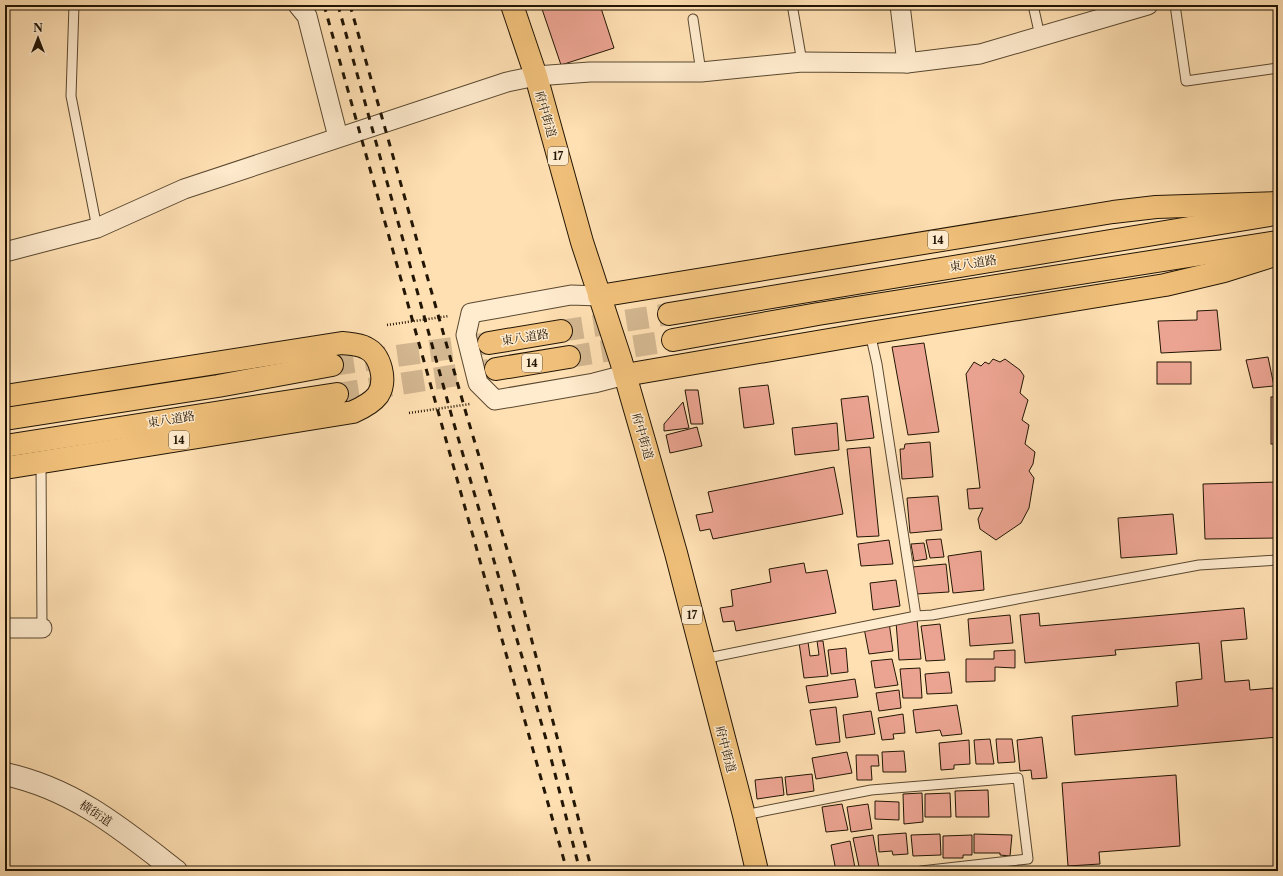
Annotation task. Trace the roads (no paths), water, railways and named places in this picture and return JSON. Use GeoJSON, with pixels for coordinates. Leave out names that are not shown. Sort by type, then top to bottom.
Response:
{"type":"FeatureCollection","features":[{"type":"Feature","properties":{"kind":"main road","name":"府中街道"},"geometry":{"type":"LineString","coordinates":[[512,5],[536,76],[582,242],[625,375],[676,552],[757,871]]}},
{"type":"Feature","properties":{"kind":"main road","name":"14"},"geometry":{"type":"LineString","coordinates":[[600,296],[1113,212],[1164,206],[1278,203]]}},
{"type":"Feature","properties":{"kind":"main road","name":"東八道路"},"geometry":{"type":"LineString","coordinates":[[669,314],[1278,214]]}},
{"type":"Feature","properties":{"kind":"main road"},"geometry":{"type":"LineString","coordinates":[[673,340],[818,314],[1278,242]]}},
{"type":"Feature","properties":{"kind":"main road"},"geometry":{"type":"LineString","coordinates":[[625,375],[870,333],[1166,285],[1224,272],[1278,254]]}},
{"type":"Feature","properties":{"kind":"main road","name":"東八道路"},"geometry":{"type":"LineString","coordinates":[[489,343],[561,331]]}},
{"type":"Feature","properties":{"kind":"main road","name":"14"},"geometry":{"type":"LineString","coordinates":[[5,396],[342,343],[356,344],[367,348],[379,361],[382,370],[382,382],[379,394],[367,405],[353,412],[5,468]]}},
{"type":"Feature","properties":{"kind":"main road","name":"14"},"geometry":{"type":"LineString","coordinates":[[496,369],[569,357]]}},
{"type":"Feature","properties":{"kind":"main road"},"geometry":{"type":"LineString","coordinates":[[5,419],[218,386],[332,365]]}},
{"type":"Feature","properties":{"kind":"main road","name":"東八道路"},"geometry":{"type":"LineString","coordinates":[[5,446],[337,394]]}},
{"type":"Feature","properties":{"kind":"street"},"geometry":{"type":"LineString","coordinates":[[298,5],[307,16],[338,137]]}},
{"type":"Feature","properties":{"kind":"street"},"geometry":{"type":"LineString","coordinates":[[900,5],[907,63]]}},
{"type":"Feature","properties":{"kind":"street"},"geometry":{"type":"LineString","coordinates":[[5,252],[97,228],[184,189],[507,82],[536,76],[590,72],[701,72],[802,62],[907,63],[980,54],[1148,5]]}},
{"type":"Feature","properties":{"kind":"street"},"geometry":{"type":"LineString","coordinates":[[600,296],[571,295],[471,313],[466,335],[478,383],[495,400],[594,383],[625,375]]}},
{"type":"Feature","properties":{"kind":"street"},"geometry":{"type":"LineString","coordinates":[[5,628],[42,628]]}},
{"type":"Feature","properties":{"kind":"street","name":"横街道"},"geometry":{"type":"LineString","coordinates":[[5,774],[38,783],[89,806],[176,871]]}},
{"type":"Feature","properties":{"kind":"lane"},"geometry":{"type":"LineString","coordinates":[[74,5],[71,96],[97,228]]}},
{"type":"Feature","properties":{"kind":"lane"},"geometry":{"type":"LineString","coordinates":[[1033,5],[1040,36]]}},
{"type":"Feature","properties":{"kind":"lane"},"geometry":{"type":"LineString","coordinates":[[1175,5],[1186,81],[1278,68]]}},
{"type":"Feature","properties":{"kind":"lane"},"geometry":{"type":"LineString","coordinates":[[792,10],[802,62]]}},
{"type":"Feature","properties":{"kind":"lane"},"geometry":{"type":"LineString","coordinates":[[693,19],[701,72]]}},
{"type":"Feature","properties":{"kind":"lane"},"geometry":{"type":"LineString","coordinates":[[870,333],[877,364],[916,616]]}},
{"type":"Feature","properties":{"kind":"lane"},"geometry":{"type":"LineString","coordinates":[[41,462],[42,628]]}},
{"type":"Feature","properties":{"kind":"lane"},"geometry":{"type":"LineString","coordinates":[[703,659],[916,616],[1199,565],[1278,560]]}},
{"type":"Feature","properties":{"kind":"lane"},"geometry":{"type":"LineString","coordinates":[[744,815],[871,790],[1018,778],[1028,859],[921,871]]}},
{"type":"Feature","properties":{"kind":"tunnel"},"geometry":{"type":"LineString","coordinates":[[561,331],[669,314]]}},
{"type":"Feature","properties":{"kind":"tunnel"},"geometry":{"type":"LineString","coordinates":[[569,357],[673,340]]}},
{"type":"Feature","properties":{"kind":"tunnel"},"geometry":{"type":"LineString","coordinates":[[332,365],[489,343]]}},
{"type":"Feature","properties":{"kind":"tunnel"},"geometry":{"type":"LineString","coordinates":[[337,394],[495,369]]}},
{"type":"Feature","properties":{"kind":"railway"},"geometry":{"type":"LineString","coordinates":[[324,5],[567,871]]}},
{"type":"Feature","properties":{"kind":"railway"},"geometry":{"type":"LineString","coordinates":[[338,5],[452,417],[546,739],[580,871]]}},
{"type":"Feature","properties":{"kind":"railway"},"geometry":{"type":"LineString","coordinates":[[350,5],[466,413],[515,576],[592,871]]}}]}
